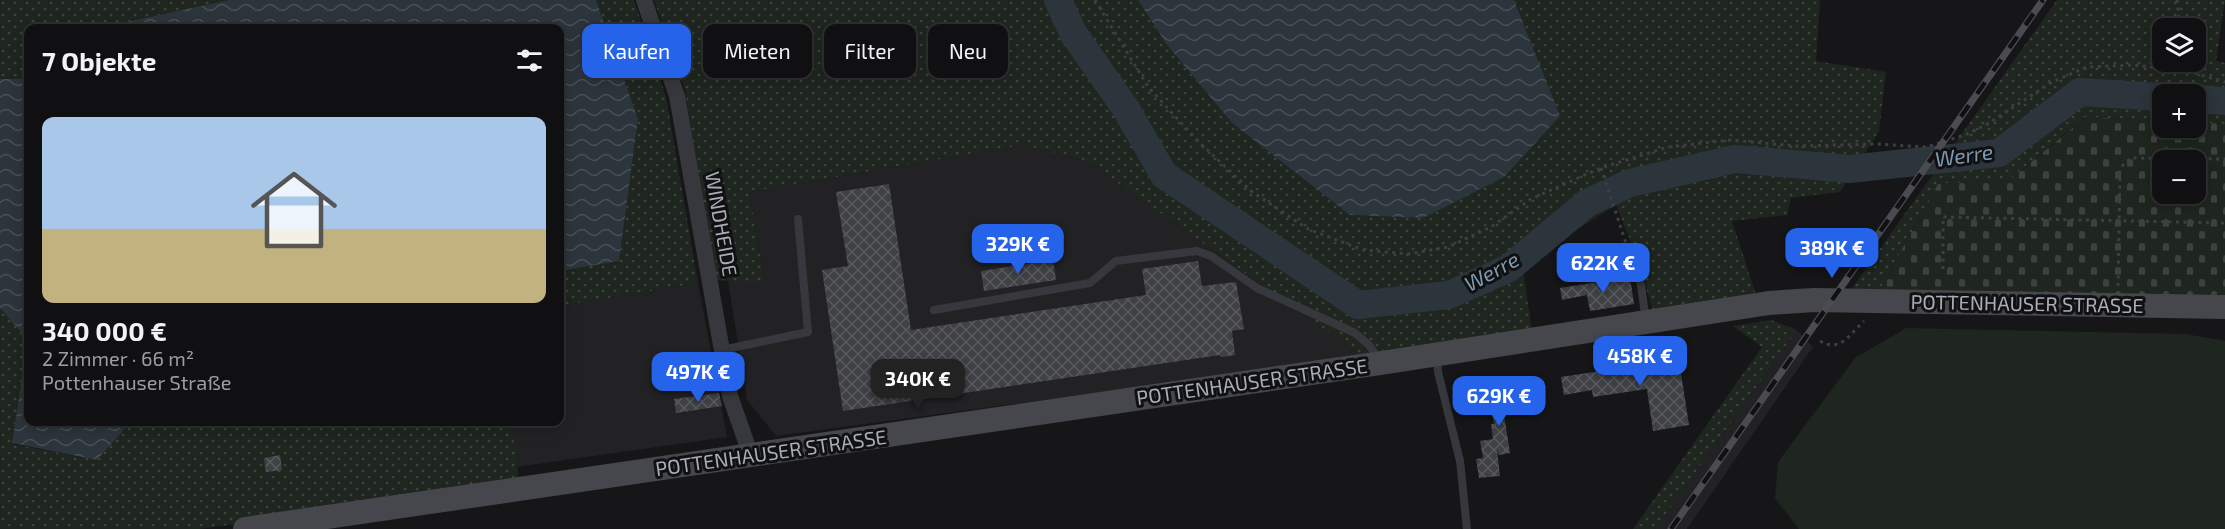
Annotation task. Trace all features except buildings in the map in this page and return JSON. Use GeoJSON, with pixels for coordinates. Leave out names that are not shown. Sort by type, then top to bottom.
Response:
{"type":"FeatureCollection","features":[{"type":"Feature","properties":{"kind":"street","name":"WINDHEIDE"},"geometry":{"type":"LineString","coordinates":[[644,0],[677,96],[730,396],[751,456]]}},
{"type":"Feature","properties":{"kind":"street","name":"POTTENHAUSER STRASSE"},"geometry":{"type":"LineString","coordinates":[[245,529],[320,524],[751,456],[1437,355],[1769,303],[1814,300],[2225,307]]}},
{"type":"Feature","properties":{"kind":"lane"},"geometry":{"type":"LineString","coordinates":[[722,350],[808,332],[798,219]]}},
{"type":"Feature","properties":{"kind":"lane"},"geometry":{"type":"LineString","coordinates":[[934,310],[1090,283],[1116,261],[1197,251],[1211,256],[1257,288],[1355,333],[1369,345],[1381,363]]}},
{"type":"Feature","properties":{"kind":"lane"},"geometry":{"type":"LineString","coordinates":[[1630,254],[1641,285],[1646,321]]}},
{"type":"Feature","properties":{"kind":"lane"},"geometry":{"type":"LineString","coordinates":[[1437,355],[1438,372],[1460,461],[1467,529]]}},
{"type":"Feature","properties":{"kind":"path"},"geometry":{"type":"LineString","coordinates":[[1095,0],[1149,88],[1197,140],[1251,191],[1308,229],[1363,250],[1409,254],[1448,247],[1491,227],[1531,199],[1601,168],[1668,147],[1730,140],[1796,146],[1876,144],[1926,147],[1965,135],[1986,125],[2052,82],[2087,67],[2134,65],[2152,67]]}},
{"type":"Feature","properties":{"kind":"path"},"geometry":{"type":"LineString","coordinates":[[2177,0],[2179,18]]}},
{"type":"Feature","properties":{"kind":"path"},"geometry":{"type":"LineString","coordinates":[[2190,72],[2225,82]]}},
{"type":"Feature","properties":{"kind":"path"},"geometry":{"type":"LineString","coordinates":[[2117,305],[2120,171],[2124,163],[2132,158],[2225,159]]}},
{"type":"Feature","properties":{"kind":"path"},"geometry":{"type":"LineString","coordinates":[[1601,168],[1630,254]]}},
{"type":"Feature","properties":{"kind":"path"},"geometry":{"type":"LineString","coordinates":[[1943,269],[1942,217],[2225,223]]}},
{"type":"Feature","properties":{"kind":"shaded area"},"geometry":{"type":"Polygon","coordinates":[[[1023,145],[1087,161],[1364,357],[776,436],[747,400],[728,281],[765,282],[749,192],[1023,145]]]}},
{"type":"Feature","properties":{"kind":"shaded area"},"geometry":{"type":"Polygon","coordinates":[[[698,283],[727,437],[516,467],[511,426],[564,426],[564,305],[698,283]]]}},
{"type":"Feature","properties":{"kind":"shaded area"},"geometry":{"type":"Polygon","coordinates":[[[1797,330],[1813,347],[1687,529],[1655,529],[1797,330]]]}},
{"type":"Feature","properties":{"kind":"green space"},"geometry":{"type":"Polygon","coordinates":[[[0,0],[229,0],[117,24],[24,24],[24,79],[0,79],[0,0]]]}},
{"type":"Feature","properties":{"kind":"green space"},"geometry":{"type":"Polygon","coordinates":[[[596,0],[634,0],[642,24],[604,24],[596,0]]]}},
{"type":"Feature","properties":{"kind":"green space"},"geometry":{"type":"Polygon","coordinates":[[[654,0],[1138,0],[1167,45],[1232,123],[1350,215],[1423,218],[1559,116],[1514,0],[1820,0],[1816,61],[1886,72],[1879,131],[1840,192],[1791,198],[1787,215],[1732,221],[1756,295],[1653,312],[1640,265],[1616,205],[1522,264],[1532,331],[1364,357],[1087,161],[1023,145],[749,192],[765,283],[715,280],[685,90],[681,78],[691,78],[691,24],[662,24],[654,0]]]}},
{"type":"Feature","properties":{"kind":"green space"},"geometry":{"type":"Polygon","coordinates":[[[2057,0],[2225,0],[2216,61],[2225,63],[2225,124],[2206,123],[2206,84],[2152,84],[2152,120],[2085,117],[2009,180],[1938,184],[1879,291],[1850,291],[2057,0]]]}},
{"type":"Feature","properties":{"kind":"green space"},"geometry":{"type":"Polygon","coordinates":[[[624,78],[660,78],[666,97],[698,283],[564,305],[564,270],[619,261],[638,119],[624,78]]]}},
{"type":"Feature","properties":{"kind":"green space"},"geometry":{"type":"Polygon","coordinates":[[[2086,117],[2152,120],[2152,138],[2206,138],[2206,123],[2225,124],[2225,298],[1879,291],[1938,184],[2009,180],[2086,117]]]}},
{"type":"Feature","properties":{"kind":"green space"},"geometry":{"type":"Polygon","coordinates":[[[0,308],[24,335],[24,366],[12,444],[97,460],[127,426],[512,426],[520,486],[199,529],[0,529],[0,308]]]}},
{"type":"Feature","properties":{"kind":"green space"},"geometry":{"type":"Polygon","coordinates":[[[1771,320],[1797,330],[1655,529],[1633,529],[1762,347],[1733,326],[1771,320]]]}},
{"type":"Feature","properties":{"kind":"green space"},"geometry":{"type":"Polygon","coordinates":[[[1906,328],[2186,334],[2225,341],[2225,529],[1799,529],[1775,498],[1778,462],[1855,358],[1906,328]]]}},
{"type":"Feature","properties":{"kind":"water"},"geometry":{"type":"Polygon","coordinates":[[[229,0],[596,0],[604,24],[582,24],[582,78],[624,78],[638,119],[619,261],[564,270],[564,24],[117,24],[229,0]]]}},
{"type":"Feature","properties":{"kind":"water"},"geometry":{"type":"Polygon","coordinates":[[[1138,0],[1514,0],[1560,116],[1504,177],[1423,218],[1350,215],[1232,123],[1167,45],[1138,0]]]}},
{"type":"Feature","properties":{"kind":"water"},"geometry":{"type":"Polygon","coordinates":[[[0,79],[24,79],[24,335],[0,308],[0,79]]]}},
{"type":"Feature","properties":{"kind":"water"},"geometry":{"type":"Polygon","coordinates":[[[24,366],[24,426],[127,426],[97,460],[12,443],[24,366]]]}},
{"type":"Feature","properties":{"kind":"waterway","name":"Werre"},"geometry":{"type":"LineString","coordinates":[[1058,0],[1073,33],[1126,109],[1164,175],[1358,305],[1449,295],[1509,268],[1587,203],[1630,183],[1735,159],[1850,169],[1999,153],[2080,92],[2152,96]]}},
{"type":"Feature","properties":{"kind":"waterway","name":"Werre"},"geometry":{"type":"LineString","coordinates":[[2206,100],[2225,101]]}},
{"type":"Feature","properties":{"kind":"railway"},"geometry":{"type":"LineString","coordinates":[[1671,529],[2043,0]]}}]}
